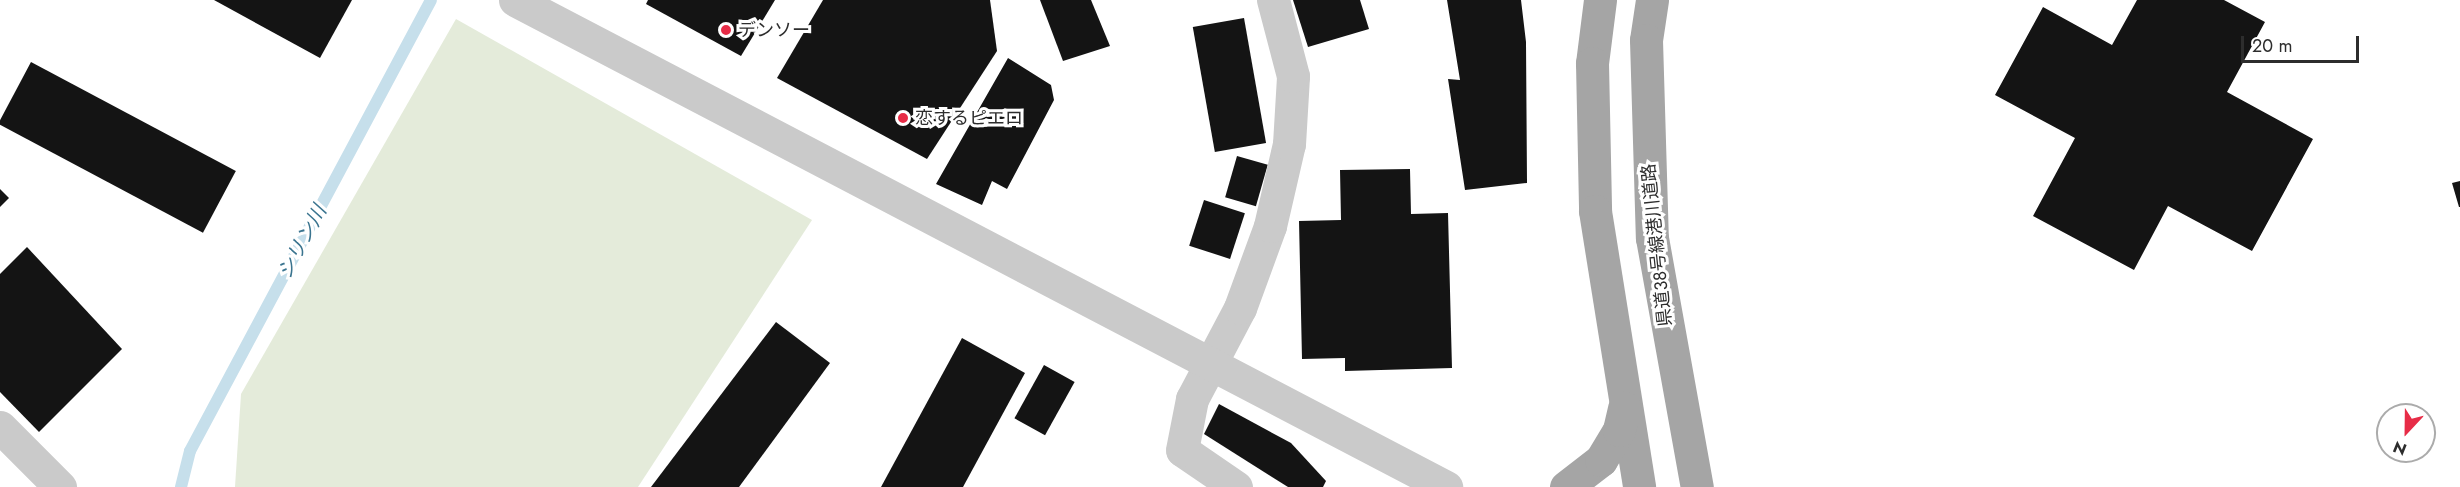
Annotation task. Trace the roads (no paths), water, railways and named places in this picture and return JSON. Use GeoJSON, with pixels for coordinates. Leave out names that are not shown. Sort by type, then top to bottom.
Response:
{"type":"FeatureCollection","features":[{"type":"Feature","properties":{"kind":"main road"},"geometry":{"type":"LineString","coordinates":[[1600,0],[1592,63],[1595,211],[1624,408],[1639,487]]}},
{"type":"Feature","properties":{"kind":"main road","name":"県道38号線港川道路"},"geometry":{"type":"LineString","coordinates":[[1652,0],[1646,52],[1652,238],[1678,394],[1698,487]]}},
{"type":"Feature","properties":{"kind":"main road"},"geometry":{"type":"LineString","coordinates":[[1566,487],[1601,460],[1619,430],[1624,408]]}},
{"type":"Feature","properties":{"kind":"street"},"geometry":{"type":"LineString","coordinates":[[515,0],[1209,366],[1446,487]]}},
{"type":"Feature","properties":{"kind":"street"},"geometry":{"type":"LineString","coordinates":[[1236,487],[1182,450],[1192,399],[1240,308],[1270,226],[1289,144],[1293,76],[1273,0]]}},
{"type":"Feature","properties":{"kind":"street"},"geometry":{"type":"LineString","coordinates":[[0,427],[60,487]]}},
{"type":"Feature","properties":{"kind":"waterway","name":"シリン川"},"geometry":{"type":"LineString","coordinates":[[181,487],[190,451],[431,0]]}},
{"type":"Feature","properties":{"kind":"place","name":"デンソー"},"geometry":{"type":"Point","coordinates":[726,30]}},
{"type":"Feature","properties":{"kind":"place","name":"恋するピエロ"},"geometry":{"type":"Point","coordinates":[903,118]}}]}
